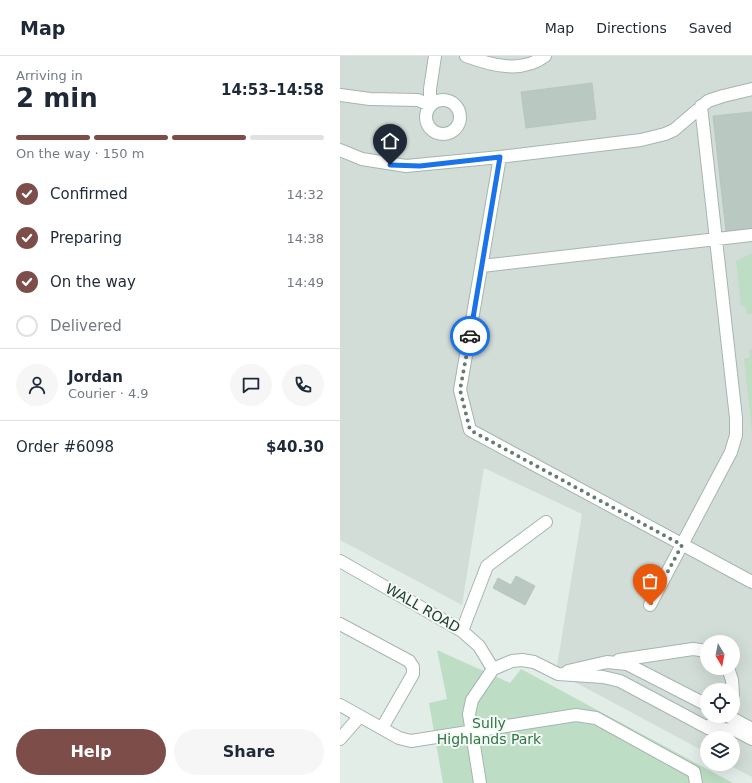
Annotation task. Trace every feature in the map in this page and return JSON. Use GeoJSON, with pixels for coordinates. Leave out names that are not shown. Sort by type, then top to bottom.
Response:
{"type":"FeatureCollection","features":[{"type":"Feature","properties":{"kind":"street"},"geometry":{"type":"LineString","coordinates":[[340,95],[370,99],[418,100],[430,105],[430,89],[435,56]]}},
{"type":"Feature","properties":{"kind":"street"},"geometry":{"type":"LineString","coordinates":[[466,56],[490,64],[510,67],[531,64],[545,56]]}},
{"type":"Feature","properties":{"kind":"street"},"geometry":{"type":"LineString","coordinates":[[340,150],[362,160],[406,166],[500,157],[653,138],[665,134],[683,124],[701,106],[723,96],[752,90]]}},
{"type":"Feature","properties":{"kind":"street"},"geometry":{"type":"LineString","coordinates":[[650,605],[731,452],[736,435],[736,418],[716,241],[714,172],[701,106]]}},
{"type":"Feature","properties":{"kind":"street"},"geometry":{"type":"LineString","coordinates":[[500,157],[460,390],[470,430],[752,582]]}},
{"type":"Feature","properties":{"kind":"street"},"geometry":{"type":"LineString","coordinates":[[482,266],[716,241],[752,235]]}},
{"type":"Feature","properties":{"kind":"street"},"geometry":{"type":"LineString","coordinates":[[462,631],[487,566],[546,522]]}},
{"type":"Feature","properties":{"kind":"street","name":"WALL ROAD"},"geometry":{"type":"LineString","coordinates":[[340,561],[462,631],[479,646],[494,669]]}},
{"type":"Feature","properties":{"kind":"street"},"geometry":{"type":"LineString","coordinates":[[340,624],[409,661],[413,666],[413,674],[382,728]]}},
{"type":"Feature","properties":{"kind":"street"},"geometry":{"type":"LineString","coordinates":[[558,674],[607,662],[693,649],[700,650]]}},
{"type":"Feature","properties":{"kind":"street"},"geometry":{"type":"LineString","coordinates":[[480,783],[469,714],[472,700],[494,669],[512,661],[522,660],[534,662],[558,674],[603,677],[620,681],[708,728],[714,730],[735,730],[752,739]]}},
{"type":"Feature","properties":{"kind":"street"},"geometry":{"type":"LineString","coordinates":[[607,662],[627,664],[700,701]]}},
{"type":"Feature","properties":{"kind":"street"},"geometry":{"type":"LineString","coordinates":[[632,687],[642,671]]}},
{"type":"Feature","properties":{"kind":"street"},"geometry":{"type":"LineString","coordinates":[[340,705],[399,738],[411,741],[576,714],[586,715],[596,718],[694,772],[696,783]]}},
{"type":"Feature","properties":{"kind":"street"},"geometry":{"type":"LineString","coordinates":[[340,739],[360,716]]}},
{"type":"Feature","properties":{"kind":"street"},"geometry":{"type":"LineString","coordinates":[[740,722],[752,728]]}},
{"type":"Feature","properties":{"kind":"street"},"geometry":{"type":"LineString","coordinates":[[708,728],[713,723]]}},
{"type":"Feature","properties":{"kind":"shaded area"},"geometry":{"type":"Polygon","coordinates":[[[340,56],[752,56],[752,777],[740,771],[740,731],[700,731],[700,749],[556,672],[582,514],[484,468],[462,605],[340,540],[340,56]]]}},
{"type":"Feature","properties":{"kind":"green space"},"geometry":{"type":"Polygon","coordinates":[[[752,253],[752,314],[747,314],[745,306],[741,306],[736,261],[752,253]]]}},
{"type":"Feature","properties":{"kind":"green space"},"geometry":{"type":"Polygon","coordinates":[[[749,349],[752,349],[752,431],[744,359],[750,357],[749,349]]]}},
{"type":"Feature","properties":{"kind":"green space","name":"Sully Highlands Park"},"geometry":{"type":"Polygon","coordinates":[[[437,650],[510,683],[521,669],[700,765],[700,771],[711,771],[733,783],[443,783],[429,703],[447,699],[437,650]]]}},
{"type":"Feature","properties":{"kind":"building"},"geometry":{"type":"Polygon","coordinates":[[[592,83],[596,119],[526,128],[521,92],[592,83]]]}},
{"type":"Feature","properties":{"kind":"building"},"geometry":{"type":"Polygon","coordinates":[[[752,112],[752,228],[726,231],[713,116],[752,112]]]}},
{"type":"Feature","properties":{"kind":"building"},"geometry":{"type":"Polygon","coordinates":[[[516,576],[535,586],[525,605],[493,588],[498,578],[511,585],[516,576]]]}},
{"type":"Feature","properties":{"kind":"way so far"},"geometry":{"type":"LineString","coordinates":[[470,336],[460,390],[470,430],[682,545],[650,605]]}},
{"type":"Feature","properties":{"kind":"route"},"geometry":{"type":"LineString","coordinates":[[390,165],[420,166],[500,157],[470,336]]}}]}
